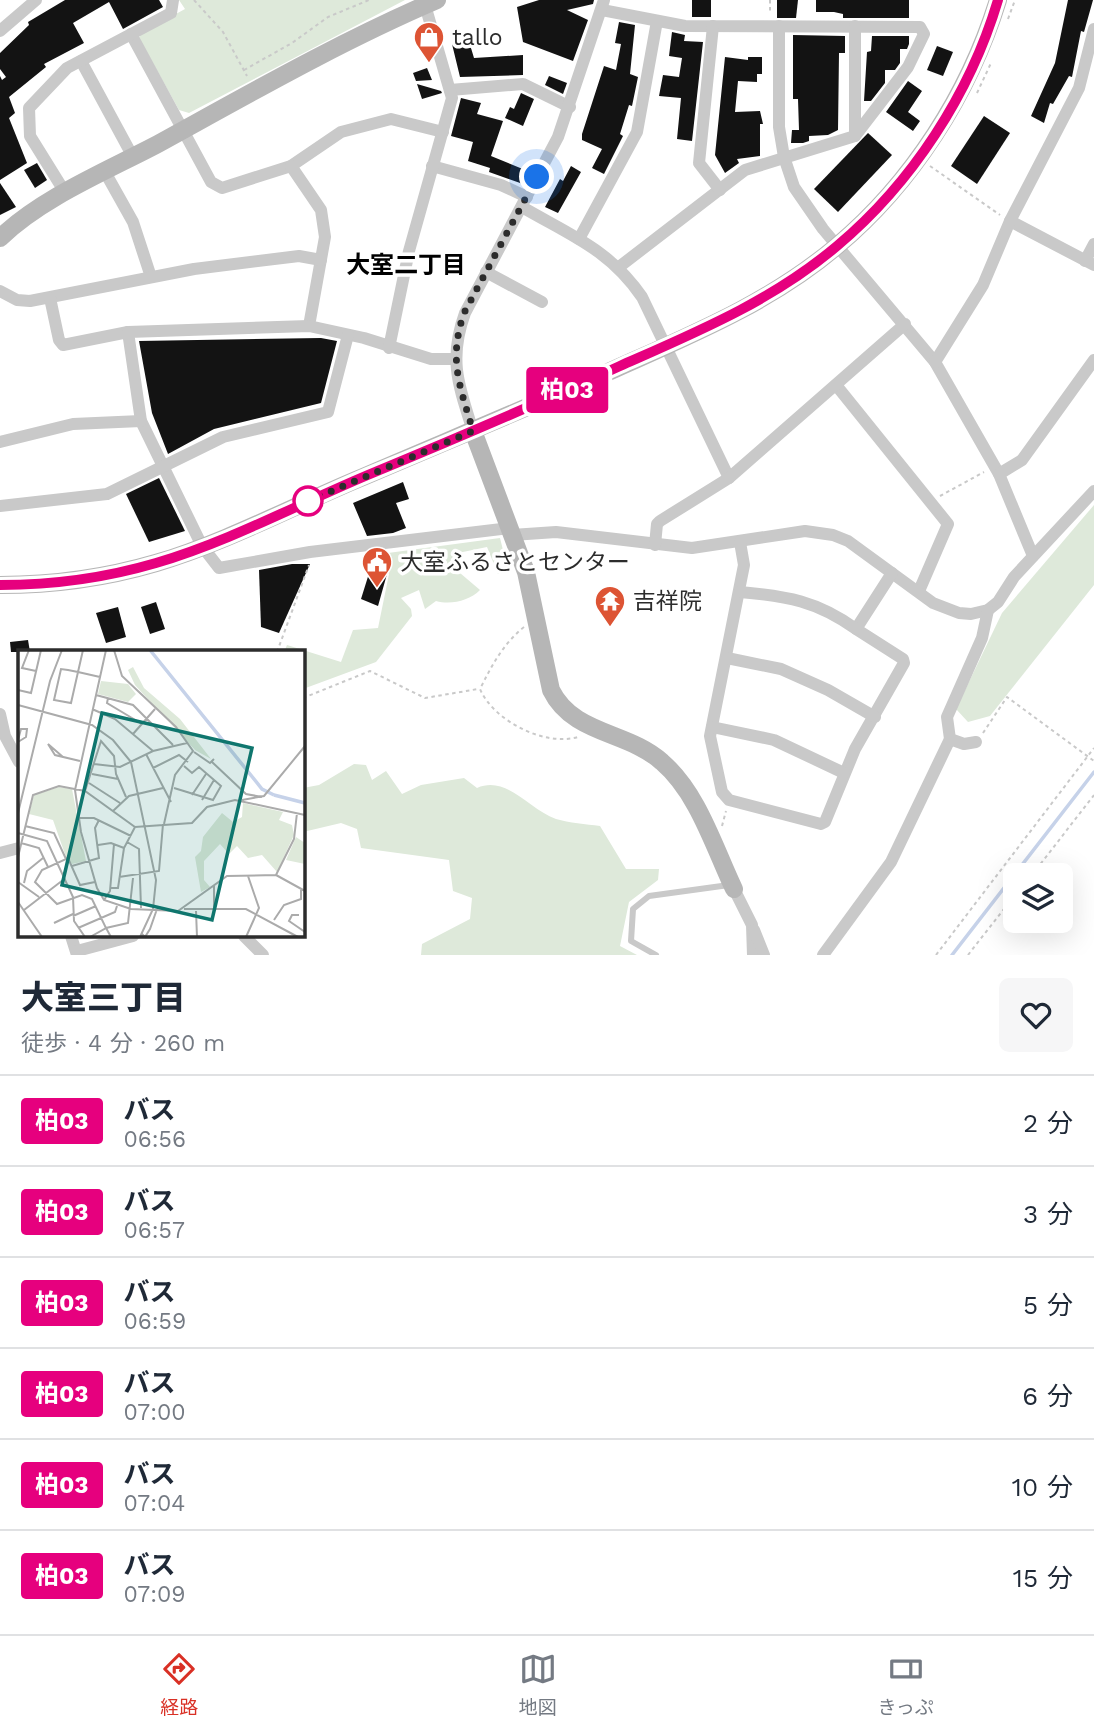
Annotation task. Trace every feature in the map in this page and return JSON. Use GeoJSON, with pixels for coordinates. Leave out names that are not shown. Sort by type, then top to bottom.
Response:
{"type":"FeatureCollection","features":[{"type":"Feature","properties":{"kind":"street"},"geometry":{"type":"LineString","coordinates":[[0,31],[34,0]]}},
{"type":"Feature","properties":{"kind":"street"},"geometry":{"type":"LineString","coordinates":[[65,194],[30,136],[27,118],[34,99],[67,68],[171,13],[173,0]]}},
{"type":"Feature","properties":{"kind":"street"},"geometry":{"type":"LineString","coordinates":[[0,585],[50,583],[124,572],[202,546],[665,347],[760,301],[838,246],[880,205],[923,152],[974,63],[998,0]]}},
{"type":"Feature","properties":{"kind":"street"},"geometry":{"type":"LineString","coordinates":[[0,238],[28,215],[105,172],[346,42],[431,3],[452,98],[409,251],[389,348]]}},
{"type":"Feature","properties":{"kind":"street"},"geometry":{"type":"LineString","coordinates":[[620,267],[745,170],[855,136],[908,68],[924,34],[920,27],[685,26],[657,21],[603,5],[569,107],[524,202],[464,313],[457,335],[454,359],[473,431],[526,572],[551,690],[556,701],[566,714],[590,727],[642,747],[672,771],[691,801],[764,955]]}},
{"type":"Feature","properties":{"kind":"street"},"geometry":{"type":"LineString","coordinates":[[579,239],[637,132],[657,21]]}},
{"type":"Feature","properties":{"kind":"street"},"geometry":{"type":"LineString","coordinates":[[713,26],[699,163],[720,190]]}},
{"type":"Feature","properties":{"kind":"street"},"geometry":{"type":"LineString","coordinates":[[774,26],[777,93],[784,157],[794,187],[807,209],[935,362],[997,470],[1033,556]]}},
{"type":"Feature","properties":{"kind":"street"},"geometry":{"type":"LineString","coordinates":[[855,26],[855,136]]}},
{"type":"Feature","properties":{"kind":"street"},"geometry":{"type":"LineString","coordinates":[[935,362],[983,285],[1010,221],[1079,88],[1094,29]]}},
{"type":"Feature","properties":{"kind":"street"},"geometry":{"type":"LineString","coordinates":[[131,34],[216,187],[222,188],[291,166],[341,132],[391,119],[443,132]]}},
{"type":"Feature","properties":{"kind":"street"},"geometry":{"type":"LineString","coordinates":[[81,61],[133,157]]}},
{"type":"Feature","properties":{"kind":"street"},"geometry":{"type":"LineString","coordinates":[[450,90],[523,84],[569,107]]}},
{"type":"Feature","properties":{"kind":"street"},"geometry":{"type":"LineString","coordinates":[[291,166],[321,210],[325,237],[309,326]]}},
{"type":"Feature","properties":{"kind":"street"},"geometry":{"type":"LineString","coordinates":[[432,166],[501,185],[620,267],[642,297],[729,478]]}},
{"type":"Feature","properties":{"kind":"street"},"geometry":{"type":"LineString","coordinates":[[105,172],[133,222],[150,277]]}},
{"type":"Feature","properties":{"kind":"street"},"geometry":{"type":"LineString","coordinates":[[1010,221],[1090,263],[1094,244]]}},
{"type":"Feature","properties":{"kind":"street"},"geometry":{"type":"LineString","coordinates":[[0,291],[24,301],[150,277],[299,256],[321,260]]}},
{"type":"Feature","properties":{"kind":"street"},"geometry":{"type":"LineString","coordinates":[[486,271],[542,302]]}},
{"type":"Feature","properties":{"kind":"street"},"geometry":{"type":"LineString","coordinates":[[50,298],[59,340],[63,345],[128,332],[309,326],[431,359],[454,359]]}},
{"type":"Feature","properties":{"kind":"street"},"geometry":{"type":"LineString","coordinates":[[655,545],[657,524],[660,521],[729,478],[905,324]]}},
{"type":"Feature","properties":{"kind":"street"},"geometry":{"type":"LineString","coordinates":[[128,332],[141,421],[202,546],[219,568],[310,552],[511,531],[556,532],[655,545],[710,548],[789,533],[820,532],[848,541],[933,603],[959,613],[971,614],[988,610],[998,602],[1033,556],[1094,491]]}},
{"type":"Feature","properties":{"kind":"street"},"geometry":{"type":"LineString","coordinates":[[0,506],[107,494],[223,437],[328,412],[348,335]]}},
{"type":"Feature","properties":{"kind":"street"},"geometry":{"type":"LineString","coordinates":[[997,470],[1021,460],[1094,360]]}},
{"type":"Feature","properties":{"kind":"street"},"geometry":{"type":"LineString","coordinates":[[836,386],[948,524],[919,591]]}},
{"type":"Feature","properties":{"kind":"street"},"geometry":{"type":"LineString","coordinates":[[0,442],[73,424],[141,421]]}},
{"type":"Feature","properties":{"kind":"street"},"geometry":{"type":"LineString","coordinates":[[740,542],[744,565],[740,592],[710,736],[722,792],[729,800],[821,824],[825,822],[844,773],[904,663],[903,659],[830,611],[788,597],[740,592]]}},
{"type":"Feature","properties":{"kind":"street"},"geometry":{"type":"LineString","coordinates":[[856,629],[892,573]]}},
{"type":"Feature","properties":{"kind":"street"},"geometry":{"type":"LineString","coordinates":[[823,955],[891,862],[950,739],[947,716],[982,638],[988,610]]}},
{"type":"Feature","properties":{"kind":"street"},"geometry":{"type":"LineString","coordinates":[[727,658],[781,669],[828,690],[875,717]]}},
{"type":"Feature","properties":{"kind":"street"},"geometry":{"type":"LineString","coordinates":[[0,714],[5,736],[18,760]]}},
{"type":"Feature","properties":{"kind":"street"},"geometry":{"type":"LineString","coordinates":[[712,727],[774,740],[844,773]]}},
{"type":"Feature","properties":{"kind":"street"},"geometry":{"type":"LineString","coordinates":[[950,739],[964,744],[976,742]]}},
{"type":"Feature","properties":{"kind":"street"},"geometry":{"type":"LineString","coordinates":[[0,853],[18,848]]}},
{"type":"Feature","properties":{"kind":"street"},"geometry":{"type":"LineString","coordinates":[[752,925],[753,955]]}},
{"type":"Feature","properties":{"kind":"street"},"geometry":{"type":"LineString","coordinates":[[77,953],[130,937]]}},
{"type":"Feature","properties":{"kind":"street"},"geometry":{"type":"LineString","coordinates":[[245,937],[263,955]]}},
{"type":"Feature","properties":{"kind":"lane"},"geometry":{"type":"LineString","coordinates":[[656,955],[631,941],[633,909],[649,896],[733,887]]}},
{"type":"Feature","properties":{"kind":"path"},"geometry":{"type":"LineString","coordinates":[[194,0],[223,32],[251,82]]}},
{"type":"Feature","properties":{"kind":"path"},"geometry":{"type":"LineString","coordinates":[[244,70],[292,43],[328,17],[369,0]]}},
{"type":"Feature","properties":{"kind":"path"},"geometry":{"type":"LineString","coordinates":[[770,0],[774,26]]}},
{"type":"Feature","properties":{"kind":"path"},"geometry":{"type":"LineString","coordinates":[[1005,29],[1015,0]]}},
{"type":"Feature","properties":{"kind":"path"},"geometry":{"type":"LineString","coordinates":[[973,99],[992,60]]}},
{"type":"Feature","properties":{"kind":"path"},"geometry":{"type":"LineString","coordinates":[[923,173],[935,158]]}},
{"type":"Feature","properties":{"kind":"path"},"geometry":{"type":"LineString","coordinates":[[929,166],[1010,221]]}},
{"type":"Feature","properties":{"kind":"path"},"geometry":{"type":"LineString","coordinates":[[930,503],[997,470]]}},
{"type":"Feature","properties":{"kind":"path"},"geometry":{"type":"LineString","coordinates":[[278,650],[310,564],[310,552]]}},
{"type":"Feature","properties":{"kind":"path"},"geometry":{"type":"LineString","coordinates":[[480,689],[503,647],[536,618]]}},
{"type":"Feature","properties":{"kind":"path"},"geometry":{"type":"LineString","coordinates":[[304,698],[370,671],[425,698],[480,689]]}},
{"type":"Feature","properties":{"kind":"path"},"geometry":{"type":"LineString","coordinates":[[480,689],[490,708],[519,728],[570,739],[582,735],[590,727]]}},
{"type":"Feature","properties":{"kind":"path"},"geometry":{"type":"LineString","coordinates":[[976,742],[1007,697],[1086,758],[1094,761]]}},
{"type":"Feature","properties":{"kind":"path"},"geometry":{"type":"LineString","coordinates":[[936,955],[1094,748]]}},
{"type":"Feature","properties":{"kind":"path"},"geometry":{"type":"LineString","coordinates":[[1041,863],[1094,795]]}},
{"type":"Feature","properties":{"kind":"path"},"geometry":{"type":"LineString","coordinates":[[968,955],[1003,910]]}},
{"type":"Feature","properties":{"kind":"green space"},"geometry":{"type":"Polygon","coordinates":[[[179,0],[405,0],[189,113],[179,110],[139,38],[141,33],[185,9],[179,0]]]}},
{"type":"Feature","properties":{"kind":"green space"},"geometry":{"type":"Polygon","coordinates":[[[1094,505],[1094,585],[990,716],[968,722],[956,709],[1002,613],[1094,505]]]}},
{"type":"Feature","properties":{"kind":"green space"},"geometry":{"type":"Polygon","coordinates":[[[500,538],[508,570],[498,574],[487,547],[458,553],[460,573],[480,590],[476,594],[460,601],[436,601],[425,609],[419,590],[401,598],[411,609],[412,616],[376,662],[304,689],[304,650],[341,662],[353,630],[378,628],[389,574],[373,555],[500,538]]]}},
{"type":"Feature","properties":{"kind":"green space"},"geometry":{"type":"Polygon","coordinates":[[[287,645],[303,650],[285,650],[287,645]]]}},
{"type":"Feature","properties":{"kind":"green space"},"geometry":{"type":"Polygon","coordinates":[[[354,764],[366,765],[372,780],[386,771],[402,794],[421,785],[464,778],[477,788],[488,785],[508,789],[556,819],[600,826],[626,869],[659,869],[658,880],[629,902],[620,946],[637,955],[421,955],[422,944],[470,919],[472,898],[453,891],[449,860],[361,848],[357,829],[341,823],[304,832],[304,788],[319,785],[354,764]]]}},
{"type":"Feature","properties":{"kind":"building"},"geometry":{"type":"Polygon","coordinates":[[[65,0],[159,0],[163,7],[123,29],[109,2],[73,23],[84,43],[44,64],[46,67],[9,97],[15,113],[9,118],[27,163],[0,180],[0,76],[2,80],[6,77],[0,69],[0,53],[29,25],[28,22],[65,0]]]}},
{"type":"Feature","properties":{"kind":"building"},"geometry":{"type":"Polygon","coordinates":[[[539,0],[594,0],[593,4],[567,10],[588,20],[573,61],[523,42],[517,7],[539,0]]]}},
{"type":"Feature","properties":{"kind":"building"},"geometry":{"type":"Polygon","coordinates":[[[692,0],[711,0],[711,17],[692,17],[692,0]]]}},
{"type":"Feature","properties":{"kind":"building"},"geometry":{"type":"Polygon","coordinates":[[[777,0],[798,0],[796,18],[777,18],[777,0]]]}},
{"type":"Feature","properties":{"kind":"building"},"geometry":{"type":"Polygon","coordinates":[[[816,0],[909,0],[909,18],[843,18],[843,14],[834,12],[816,12],[816,0]]]}},
{"type":"Feature","properties":{"kind":"building"},"geometry":{"type":"Polygon","coordinates":[[[1068,0],[1093,0],[1084,32],[1081,31],[1072,77],[1069,76],[1053,104],[1050,103],[1044,123],[1031,116],[1055,63],[1068,0]]]}},
{"type":"Feature","properties":{"kind":"building"},"geometry":{"type":"Polygon","coordinates":[[[619,22],[635,25],[630,74],[638,77],[632,106],[629,105],[620,134],[623,136],[604,174],[592,168],[602,149],[582,140],[582,134],[604,66],[616,70],[621,44],[615,43],[619,22]]]}},
{"type":"Feature","properties":{"kind":"building"},"geometry":{"type":"Polygon","coordinates":[[[672,32],[685,35],[684,41],[703,42],[692,141],[677,139],[681,98],[659,96],[663,75],[679,77],[682,58],[669,56],[672,32]]]}},
{"type":"Feature","properties":{"kind":"building"},"geometry":{"type":"Polygon","coordinates":[[[793,35],[845,36],[845,53],[839,53],[838,130],[828,135],[809,136],[809,141],[803,143],[791,143],[792,130],[799,130],[798,99],[793,99],[793,35]]]}},
{"type":"Feature","properties":{"kind":"building"},"geometry":{"type":"Polygon","coordinates":[[[872,36],[909,36],[909,44],[907,49],[900,49],[900,63],[895,70],[885,70],[885,83],[871,101],[864,101],[867,52],[871,51],[872,36]]]}},
{"type":"Feature","properties":{"kind":"building"},"geometry":{"type":"Polygon","coordinates":[[[468,38],[474,58],[523,55],[523,75],[460,77],[452,44],[468,38]]]}},
{"type":"Feature","properties":{"kind":"building"},"geometry":{"type":"Polygon","coordinates":[[[937,46],[953,52],[943,76],[927,70],[937,46]]]}},
{"type":"Feature","properties":{"kind":"building"},"geometry":{"type":"Polygon","coordinates":[[[725,57],[748,60],[748,57],[762,57],[762,74],[757,74],[757,82],[738,81],[735,112],[760,111],[763,124],[760,124],[760,156],[737,159],[739,163],[725,173],[715,155],[725,57]]]}},
{"type":"Feature","properties":{"kind":"building"},"geometry":{"type":"Polygon","coordinates":[[[427,68],[432,80],[416,81],[413,73],[427,68]]]}},
{"type":"Feature","properties":{"kind":"building"},"geometry":{"type":"Polygon","coordinates":[[[549,76],[567,83],[563,94],[545,85],[549,76]]]}},
{"type":"Feature","properties":{"kind":"building"},"geometry":{"type":"Polygon","coordinates":[[[908,81],[922,91],[908,112],[920,121],[913,131],[886,112],[908,81]]]}},
{"type":"Feature","properties":{"kind":"building"},"geometry":{"type":"Polygon","coordinates":[[[417,84],[441,91],[442,93],[422,99],[417,84]]]}},
{"type":"Feature","properties":{"kind":"building"},"geometry":{"type":"Polygon","coordinates":[[[521,93],[534,99],[523,126],[505,118],[510,107],[514,109],[521,93]]]}},
{"type":"Feature","properties":{"kind":"building"},"geometry":{"type":"Polygon","coordinates":[[[461,98],[481,103],[477,114],[503,121],[491,156],[530,172],[523,184],[468,161],[473,142],[451,136],[461,98]]]}},
{"type":"Feature","properties":{"kind":"building"},"geometry":{"type":"Polygon","coordinates":[[[984,116],[1010,133],[977,184],[951,166],[984,116]]]}},
{"type":"Feature","properties":{"kind":"building"},"geometry":{"type":"Polygon","coordinates":[[[868,133],[892,155],[838,212],[814,189],[868,133]]]}},
{"type":"Feature","properties":{"kind":"building"},"geometry":{"type":"Polygon","coordinates":[[[37,163],[47,180],[35,188],[24,170],[37,163]]]}},
{"type":"Feature","properties":{"kind":"building"},"geometry":{"type":"Polygon","coordinates":[[[571,166],[581,172],[558,213],[545,207],[560,179],[563,181],[571,166]]]}},
{"type":"Feature","properties":{"kind":"building"},"geometry":{"type":"Polygon","coordinates":[[[0,183],[16,207],[0,215],[0,183]]]}},
{"type":"Feature","properties":{"kind":"building"},"geometry":{"type":"Polygon","coordinates":[[[321,338],[337,341],[321,403],[214,429],[168,454],[152,413],[139,341],[321,338]]]}},
{"type":"Feature","properties":{"kind":"building"},"geometry":{"type":"Polygon","coordinates":[[[159,478],[185,531],[149,542],[126,494],[159,478]]]}},
{"type":"Feature","properties":{"kind":"building"},"geometry":{"type":"Polygon","coordinates":[[[403,482],[409,499],[396,503],[406,528],[393,533],[367,536],[353,503],[403,482]]]}},
{"type":"Feature","properties":{"kind":"building"},"geometry":{"type":"Polygon","coordinates":[[[292,564],[310,564],[279,633],[261,627],[259,570],[292,564]]]}},
{"type":"Feature","properties":{"kind":"building"},"geometry":{"type":"Polygon","coordinates":[[[371,567],[387,574],[378,606],[361,599],[371,567]]]}},
{"type":"Feature","properties":{"kind":"building"},"geometry":{"type":"Polygon","coordinates":[[[156,602],[165,629],[150,634],[141,607],[156,602]]]}},
{"type":"Feature","properties":{"kind":"building"},"geometry":{"type":"Polygon","coordinates":[[[118,607],[126,637],[106,643],[96,613],[118,607]]]}},
{"type":"Feature","properties":{"kind":"building"},"geometry":{"type":"Polygon","coordinates":[[[28,640],[30,650],[11,652],[10,642],[28,640]]]}},
{"type":"Feature","properties":{"kind":"waterway"},"geometry":{"type":"LineString","coordinates":[[952,955],[1094,772]]}},
{"type":"Feature","properties":{"kind":"bus line","name":"柏03"},"geometry":{"type":"LineString","coordinates":[[0,585],[50,583],[124,572],[202,546],[473,431],[728,318],[760,301],[838,246],[903,179],[950,109],[989,29],[998,0]]}},
{"type":"Feature","properties":{"kind":"place","name":"tallo"},"geometry":{"type":"Point","coordinates":[429,64]}},
{"type":"Feature","properties":{"kind":"place","name":"大室ふるさとセンター"},"geometry":{"type":"Point","coordinates":[377,589]}},
{"type":"Feature","properties":{"kind":"place","name":"吉祥院"},"geometry":{"type":"Point","coordinates":[610,628]}},
{"type":"Feature","properties":{"kind":"district","name":"大室二丁目"},"geometry":{"type":"Point","coordinates":[406,265]}},
{"type":"Feature","properties":{"kind":"route"},"geometry":{"type":"LineString","coordinates":[[308,501],[473,431],[458,384],[454,359],[457,335],[464,313],[537,177]]}}]}
